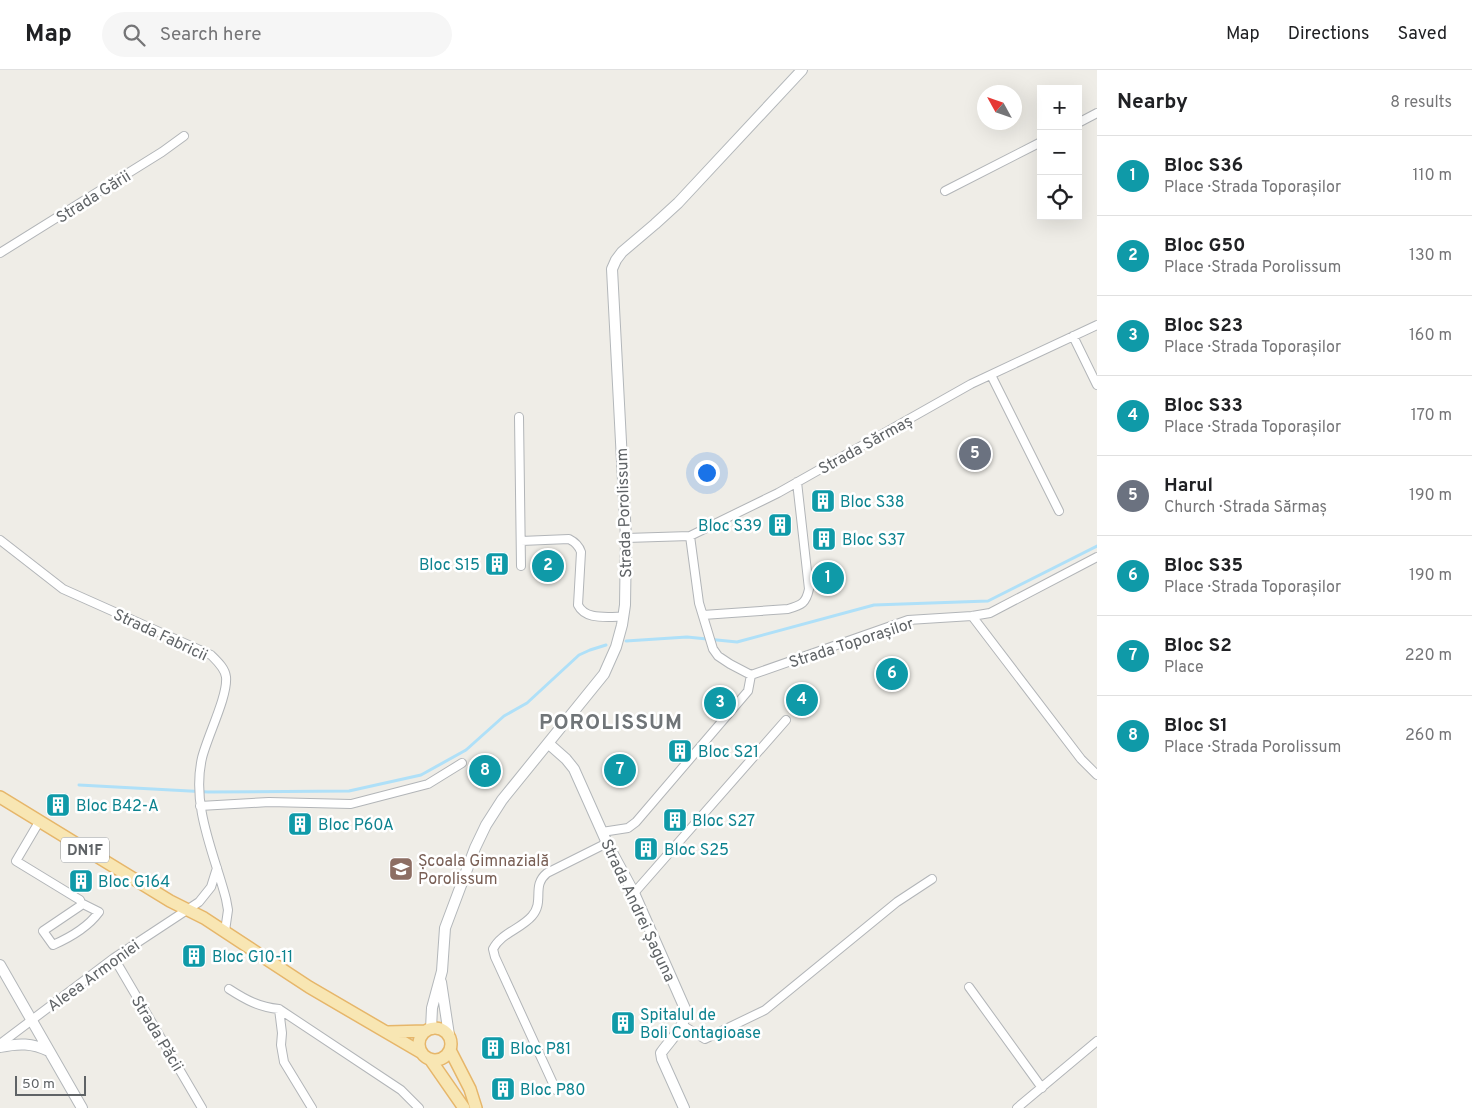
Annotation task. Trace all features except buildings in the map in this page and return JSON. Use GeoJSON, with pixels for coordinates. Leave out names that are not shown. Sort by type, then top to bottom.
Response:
{"type":"FeatureCollection","features":[{"type":"Feature","properties":{"kind":"main road","name":"Strada Porolissum"},"geometry":{"type":"LineString","coordinates":[[429,1030],[433,1003],[440,981],[444,958],[445,928],[474,848],[502,800],[604,674],[616,647],[625,605],[626,538],[612,269],[622,252],[678,203],[802,70]]}},
{"type":"Feature","properties":{"kind":"main road","name":"Strada Andrei Șaguna"},"geometry":{"type":"LineString","coordinates":[[549,744],[574,769],[607,844],[634,893],[686,1010],[686,1017],[682,1025]]}},
{"type":"Feature","properties":{"kind":"main road","name":"DN1F"},"geometry":{"type":"LineString","coordinates":[[0,798],[225,932],[309,987],[426,1056],[464,1108]]}},
{"type":"Feature","properties":{"kind":"main road"},"geometry":{"type":"LineString","coordinates":[[0,965],[82,1108]]}},
{"type":"Feature","properties":{"kind":"main road","name":"Strada Porolissum"},"geometry":{"type":"LineString","coordinates":[[440,981],[448,1035]]}},
{"type":"Feature","properties":{"kind":"main road"},"geometry":{"type":"LineString","coordinates":[[682,1025],[661,1053],[684,1108]]}},
{"type":"Feature","properties":{"kind":"main road"},"geometry":{"type":"LineString","coordinates":[[388,1032],[441,1029],[448,1035],[451,1045],[450,1050],[440,1060],[426,1056],[419,1044],[423,1034],[429,1030]]}},
{"type":"Feature","properties":{"kind":"main road"},"geometry":{"type":"LineString","coordinates":[[0,1045],[27,1043],[38,1045],[49,1051]]}},
{"type":"Feature","properties":{"kind":"main road"},"geometry":{"type":"LineString","coordinates":[[450,1050],[470,1089],[476,1108]]}},
{"type":"Feature","properties":{"kind":"street"},"geometry":{"type":"LineString","coordinates":[[1082,121],[1097,113]]}},
{"type":"Feature","properties":{"kind":"street","name":"Strada Gării"},"geometry":{"type":"LineString","coordinates":[[0,253],[162,152],[184,136]]}},
{"type":"Feature","properties":{"kind":"street"},"geometry":{"type":"LineString","coordinates":[[945,191],[1037,144]]}},
{"type":"Feature","properties":{"kind":"street","name":"Strada Sărmaș"},"geometry":{"type":"LineString","coordinates":[[626,538],[690,536],[797,482],[971,384],[1097,325]]}},
{"type":"Feature","properties":{"kind":"street"},"geometry":{"type":"LineString","coordinates":[[1073,336],[1097,385]]}},
{"type":"Feature","properties":{"kind":"street"},"geometry":{"type":"LineString","coordinates":[[991,375],[1059,511]]}},
{"type":"Feature","properties":{"kind":"street"},"geometry":{"type":"LineString","coordinates":[[519,417],[521,566]]}},
{"type":"Feature","properties":{"kind":"street"},"geometry":{"type":"LineString","coordinates":[[703,615],[788,610],[801,605],[807,598],[809,588],[797,482]]}},
{"type":"Feature","properties":{"kind":"street"},"geometry":{"type":"LineString","coordinates":[[602,832],[628,828],[636,822],[748,690],[751,675],[718,656],[713,649],[699,603],[690,536]]}},
{"type":"Feature","properties":{"kind":"street"},"geometry":{"type":"LineString","coordinates":[[521,541],[569,539],[573,541],[578,546],[580,552],[578,604],[580,608],[586,614],[592,616],[623,617]]}},
{"type":"Feature","properties":{"kind":"street","name":"Strada Fabricii"},"geometry":{"type":"LineString","coordinates":[[0,540],[63,589],[211,655],[223,668],[226,677],[224,692],[202,757],[198,781],[200,802],[228,910],[225,932]]}},
{"type":"Feature","properties":{"kind":"street","name":"Strada Toporașilor"},"geometry":{"type":"LineString","coordinates":[[751,675],[908,620],[990,613],[1097,557]]}},
{"type":"Feature","properties":{"kind":"street"},"geometry":{"type":"LineString","coordinates":[[972,616],[1081,759],[1096,772]]}},
{"type":"Feature","properties":{"kind":"street"},"geometry":{"type":"LineString","coordinates":[[634,893],[786,720]]}},
{"type":"Feature","properties":{"kind":"street"},"geometry":{"type":"LineString","coordinates":[[200,802],[351,804],[428,784],[462,763]]}},
{"type":"Feature","properties":{"kind":"street"},"geometry":{"type":"LineString","coordinates":[[39,822],[16,861],[80,900],[81,903],[99,912],[92,920],[64,941],[52,945],[42,932],[80,906],[81,903]]}},
{"type":"Feature","properties":{"kind":"street"},"geometry":{"type":"LineString","coordinates":[[556,1090],[495,957],[493,948],[496,942],[532,916],[539,906],[539,882],[541,877],[607,844]]}},
{"type":"Feature","properties":{"kind":"street"},"geometry":{"type":"LineString","coordinates":[[187,910],[206,895],[215,878],[217,866]]}},
{"type":"Feature","properties":{"kind":"street"},"geometry":{"type":"LineString","coordinates":[[682,1025],[706,1039],[765,1010],[897,902],[932,879]]}},
{"type":"Feature","properties":{"kind":"street","name":"Aleea Armoniei"},"geometry":{"type":"LineString","coordinates":[[0,1045],[114,958],[187,910]]}},
{"type":"Feature","properties":{"kind":"street","name":"Strada Păcii"},"geometry":{"type":"LineString","coordinates":[[114,958],[202,1108]]}},
{"type":"Feature","properties":{"kind":"street"},"geometry":{"type":"LineString","coordinates":[[969,987],[1042,1088]]}},
{"type":"Feature","properties":{"kind":"street"},"geometry":{"type":"LineString","coordinates":[[229,989],[249,1002],[264,1008],[279,1009],[401,1090],[419,1108]]}},
{"type":"Feature","properties":{"kind":"street"},"geometry":{"type":"LineString","coordinates":[[279,1009],[284,1062],[312,1108]]}},
{"type":"Feature","properties":{"kind":"street"},"geometry":{"type":"LineString","coordinates":[[1016,1108],[1097,1041]]}},
{"type":"Feature","properties":{"kind":"waterway"},"geometry":{"type":"LineString","coordinates":[[626,641],[687,637],[737,642],[874,605],[988,601],[1097,546]]}},
{"type":"Feature","properties":{"kind":"waterway"},"geometry":{"type":"LineString","coordinates":[[79,785],[208,792],[349,791],[421,775],[466,750],[504,716],[527,703],[579,655],[606,645]]}},
{"type":"Feature","properties":{"kind":"place","name":"Harul"},"geometry":{"type":"Point","coordinates":[975,454]}},
{"type":"Feature","properties":{"kind":"place","name":"Bloc S38"},"geometry":{"type":"Point","coordinates":[823,501]}},
{"type":"Feature","properties":{"kind":"place","name":"Bloc S39"},"geometry":{"type":"Point","coordinates":[780,525]}},
{"type":"Feature","properties":{"kind":"place","name":"Bloc S37"},"geometry":{"type":"Point","coordinates":[824,539]}},
{"type":"Feature","properties":{"kind":"place","name":"Bloc S15"},"geometry":{"type":"Point","coordinates":[497,564]}},
{"type":"Feature","properties":{"kind":"place","name":"Bloc G50"},"geometry":{"type":"Point","coordinates":[548,566]}},
{"type":"Feature","properties":{"kind":"place","name":"Bloc S36"},"geometry":{"type":"Point","coordinates":[828,578]}},
{"type":"Feature","properties":{"kind":"place","name":"Bloc S35"},"geometry":{"type":"Point","coordinates":[892,674]}},
{"type":"Feature","properties":{"kind":"place","name":"Bloc S33"},"geometry":{"type":"Point","coordinates":[802,700]}},
{"type":"Feature","properties":{"kind":"place","name":"Bloc S23"},"geometry":{"type":"Point","coordinates":[720,703]}},
{"type":"Feature","properties":{"kind":"place","name":"Bloc S21"},"geometry":{"type":"Point","coordinates":[680,751]}},
{"type":"Feature","properties":{"kind":"place","name":"Bloc S2"},"geometry":{"type":"Point","coordinates":[620,770]}},
{"type":"Feature","properties":{"kind":"place","name":"Bloc S1"},"geometry":{"type":"Point","coordinates":[485,771]}},
{"type":"Feature","properties":{"kind":"place","name":"Bloc B42-A"},"geometry":{"type":"Point","coordinates":[58,805]}},
{"type":"Feature","properties":{"kind":"place","name":"Bloc S27"},"geometry":{"type":"Point","coordinates":[675,820]}},
{"type":"Feature","properties":{"kind":"place","name":"Bloc P60A"},"geometry":{"type":"Point","coordinates":[300,824]}},
{"type":"Feature","properties":{"kind":"place","name":"Bloc S25"},"geometry":{"type":"Point","coordinates":[646,849]}},
{"type":"Feature","properties":{"kind":"place","name":"Școala Gimnazială Porolissum"},"geometry":{"type":"Point","coordinates":[401,869]}},
{"type":"Feature","properties":{"kind":"place","name":"Bloc G164"},"geometry":{"type":"Point","coordinates":[81,881]}},
{"type":"Feature","properties":{"kind":"place","name":"Bloc G10-11"},"geometry":{"type":"Point","coordinates":[194,956]}},
{"type":"Feature","properties":{"kind":"place","name":"Spitalul de Boli Contagioase"},"geometry":{"type":"Point","coordinates":[623,1023]}},
{"type":"Feature","properties":{"kind":"place","name":"Bloc P81"},"geometry":{"type":"Point","coordinates":[493,1048]}},
{"type":"Feature","properties":{"kind":"place","name":"Bloc P80"},"geometry":{"type":"Point","coordinates":[503,1089]}},
{"type":"Feature","properties":{"kind":"district","name":"POROLISSUM"},"geometry":{"type":"Point","coordinates":[611,722]}}]}
